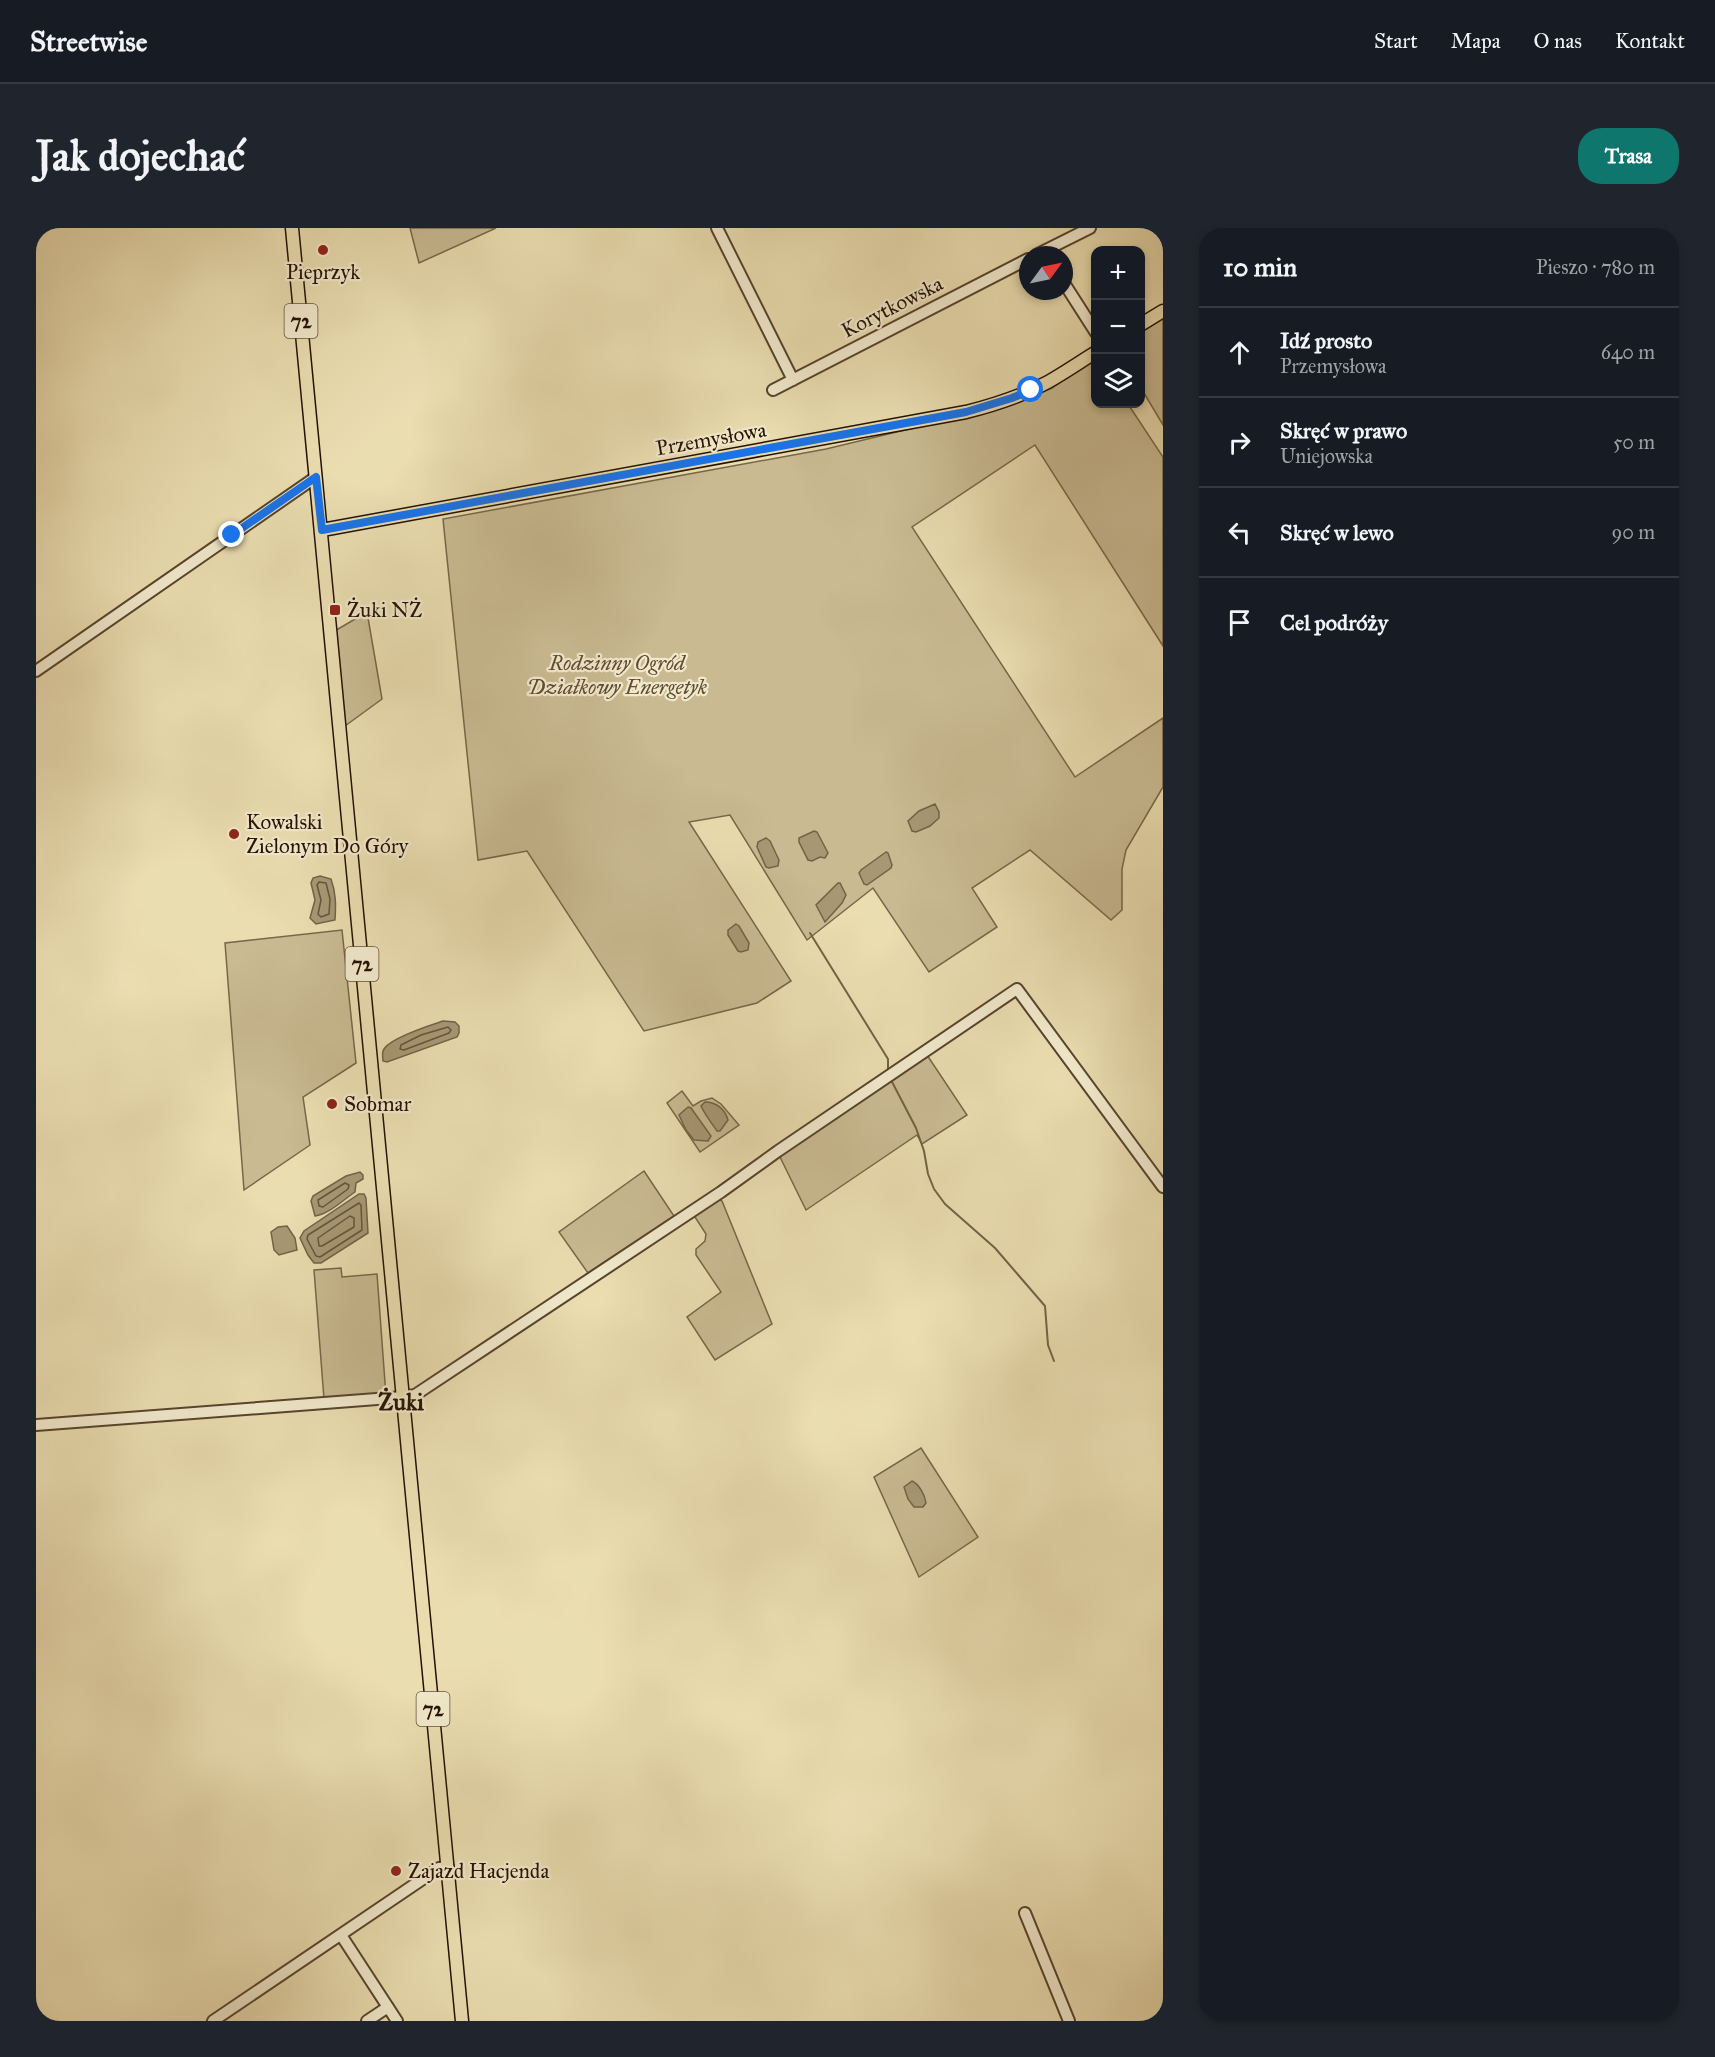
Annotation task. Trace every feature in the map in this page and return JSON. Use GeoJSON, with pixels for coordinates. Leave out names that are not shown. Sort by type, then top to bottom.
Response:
{"type":"FeatureCollection","features":[{"type":"Feature","properties":{"kind":"main road","name":"72"},"geometry":{"type":"LineString","coordinates":[[292,228],[462,2021]]}},
{"type":"Feature","properties":{"kind":"main road"},"geometry":{"type":"LineString","coordinates":[[1145,322],[1163,311]]}},
{"type":"Feature","properties":{"kind":"main road","name":"Przemysłowa"},"geometry":{"type":"LineString","coordinates":[[322,530],[966,412],[1031,390],[1092,354]]}},
{"type":"Feature","properties":{"kind":"street"},"geometry":{"type":"LineString","coordinates":[[717,228],[793,380]]}},
{"type":"Feature","properties":{"kind":"street"},"geometry":{"type":"LineString","coordinates":[[1057,246],[1090,228]]}},
{"type":"Feature","properties":{"kind":"street","name":"Korytkowska"},"geometry":{"type":"LineString","coordinates":[[773,390],[1019,264]]}},
{"type":"Feature","properties":{"kind":"street"},"geometry":{"type":"LineString","coordinates":[[1073,298],[1091,327]]}},
{"type":"Feature","properties":{"kind":"street"},"geometry":{"type":"LineString","coordinates":[[36,671],[316,477]]}},
{"type":"Feature","properties":{"kind":"street"},"geometry":{"type":"LineString","coordinates":[[36,1425],[415,1395],[721,1192],[1017,989],[1163,1187]]}},
{"type":"Feature","properties":{"kind":"street"},"geometry":{"type":"LineString","coordinates":[[213,2021],[439,1868],[448,1867]]}},
{"type":"Feature","properties":{"kind":"street"},"geometry":{"type":"LineString","coordinates":[[1025,1913],[1069,2021]]}},
{"type":"Feature","properties":{"kind":"street"},"geometry":{"type":"LineString","coordinates":[[341,1935],[397,2021]]}},
{"type":"Feature","properties":{"kind":"street"},"geometry":{"type":"LineString","coordinates":[[368,2021],[388,2007]]}},
{"type":"Feature","properties":{"kind":"green space"},"geometry":{"type":"Polygon","coordinates":[[[410,228],[496,228],[419,263],[410,228]]]}},
{"type":"Feature","properties":{"kind":"green space"},"geometry":{"type":"Polygon","coordinates":[[[1163,318],[1163,425],[1145,395],[1145,330],[1163,318]]]}},
{"type":"Feature","properties":{"kind":"green space","name":"Rodzinny Ogród Działkowy Energetyk"},"geometry":{"type":"Polygon","coordinates":[[[1091,359],[1091,408],[1131,408],[1163,457],[1163,646],[1035,445],[912,527],[1075,777],[1163,718],[1163,787],[1126,850],[1122,869],[1122,910],[1111,920],[1030,850],[972,888],[997,927],[929,972],[873,888],[807,940],[730,815],[689,822],[791,981],[757,1003],[644,1031],[527,851],[478,860],[443,519],[826,449],[1013,404],[1052,388],[1091,359]]]}},
{"type":"Feature","properties":{"kind":"green space"},"geometry":{"type":"Polygon","coordinates":[[[367,612],[382,699],[345,726],[333,632],[367,612]]]}},
{"type":"Feature","properties":{"kind":"green space"},"geometry":{"type":"Polygon","coordinates":[[[342,930],[356,1063],[303,1097],[310,1145],[244,1190],[225,943],[342,930]]]}},
{"type":"Feature","properties":{"kind":"green space"},"geometry":{"type":"Polygon","coordinates":[[[927,1055],[967,1115],[922,1144],[917,1135],[806,1210],[779,1155],[927,1055]]]}},
{"type":"Feature","properties":{"kind":"green space"},"geometry":{"type":"Polygon","coordinates":[[[682,1091],[693,1106],[712,1098],[721,1104],[739,1125],[700,1152],[667,1103],[682,1091]]]}},
{"type":"Feature","properties":{"kind":"green space"},"geometry":{"type":"Polygon","coordinates":[[[644,1171],[674,1216],[588,1273],[559,1232],[644,1171]]]}},
{"type":"Feature","properties":{"kind":"green space"},"geometry":{"type":"Polygon","coordinates":[[[717,1198],[722,1201],[772,1324],[715,1360],[687,1317],[721,1292],[696,1255],[696,1249],[705,1241],[706,1234],[693,1214],[717,1198]]]}},
{"type":"Feature","properties":{"kind":"green space"},"geometry":{"type":"Polygon","coordinates":[[[341,1268],[342,1277],[377,1274],[386,1396],[324,1399],[314,1270],[341,1268]]]}},
{"type":"Feature","properties":{"kind":"green space"},"geometry":{"type":"Polygon","coordinates":[[[921,1448],[978,1537],[919,1577],[874,1477],[921,1448]]]}},
{"type":"Feature","properties":{"kind":"water"},"geometry":{"type":"Polygon","coordinates":[[[935,804],[939,818],[930,826],[916,832],[912,831],[908,821],[919,811],[935,804]]]}},
{"type":"Feature","properties":{"kind":"water"},"geometry":{"type":"Polygon","coordinates":[[[814,831],[817,832],[828,853],[825,858],[820,857],[812,861],[808,860],[799,838],[814,831]]]}},
{"type":"Feature","properties":{"kind":"water"},"geometry":{"type":"Polygon","coordinates":[[[766,838],[770,841],[779,860],[778,866],[766,867],[757,847],[758,842],[766,838]]]}},
{"type":"Feature","properties":{"kind":"water"},"geometry":{"type":"Polygon","coordinates":[[[886,852],[892,865],[891,868],[867,885],[864,884],[859,873],[861,870],[886,852]]]}},
{"type":"Feature","properties":{"kind":"water"},"geometry":{"type":"Polygon","coordinates":[[[320,876],[331,879],[335,899],[335,920],[316,924],[310,918],[315,900],[311,883],[313,878],[320,876]]]}},
{"type":"Feature","properties":{"kind":"water"},"geometry":{"type":"Polygon","coordinates":[[[838,883],[846,895],[825,922],[816,905],[838,883]]]}},
{"type":"Feature","properties":{"kind":"water"},"geometry":{"type":"Polygon","coordinates":[[[736,924],[749,943],[748,950],[738,951],[728,935],[728,930],[736,924]]]}},
{"type":"Feature","properties":{"kind":"water"},"geometry":{"type":"Polygon","coordinates":[[[443,1021],[455,1022],[459,1026],[457,1037],[387,1062],[383,1061],[383,1051],[392,1042],[443,1021]]]}},
{"type":"Feature","properties":{"kind":"water"},"geometry":{"type":"Polygon","coordinates":[[[705,1102],[716,1105],[727,1116],[728,1120],[720,1131],[717,1131],[702,1109],[701,1106],[705,1102]]]}},
{"type":"Feature","properties":{"kind":"water"},"geometry":{"type":"Polygon","coordinates":[[[688,1107],[711,1136],[708,1141],[694,1140],[686,1130],[679,1115],[688,1107]]]}},
{"type":"Feature","properties":{"kind":"water"},"geometry":{"type":"Polygon","coordinates":[[[360,1172],[363,1179],[356,1183],[355,1192],[331,1210],[315,1216],[311,1201],[313,1196],[346,1176],[360,1172]]]}},
{"type":"Feature","properties":{"kind":"water"},"geometry":{"type":"Polygon","coordinates":[[[359,1194],[364,1194],[366,1198],[368,1233],[321,1263],[314,1263],[300,1238],[304,1231],[359,1194]]]}},
{"type":"Feature","properties":{"kind":"water"},"geometry":{"type":"Polygon","coordinates":[[[287,1226],[295,1238],[297,1250],[279,1255],[274,1250],[271,1232],[278,1227],[287,1226]]]}},
{"type":"Feature","properties":{"kind":"water"},"geometry":{"type":"Polygon","coordinates":[[[912,1481],[919,1487],[924,1497],[926,1503],[923,1507],[914,1507],[908,1499],[904,1487],[912,1481]]]}},
{"type":"Feature","properties":{"kind":"waterway"},"geometry":{"type":"LineString","coordinates":[[810,933],[888,1059],[888,1073]]}},
{"type":"Feature","properties":{"kind":"waterway"},"geometry":{"type":"LineString","coordinates":[[890,1078],[916,1128],[934,1189],[945,1204],[995,1248],[1045,1306],[1048,1345],[1054,1361]]}},
{"type":"Feature","properties":{"kind":"place","name":"Pieprzyk"},"geometry":{"type":"Point","coordinates":[323,250]}},
{"type":"Feature","properties":{"kind":"place","name":"Żuki NŻ"},"geometry":{"type":"Point","coordinates":[335,610]}},
{"type":"Feature","properties":{"kind":"place","name":"Kowalski Zielonym Do Góry"},"geometry":{"type":"Point","coordinates":[234,834]}},
{"type":"Feature","properties":{"kind":"place","name":"Sobmar"},"geometry":{"type":"Point","coordinates":[332,1104]}},
{"type":"Feature","properties":{"kind":"place","name":"Zajazd Hacjenda"},"geometry":{"type":"Point","coordinates":[396,1871]}},
{"type":"Feature","properties":{"kind":"district","name":"Żuki"},"geometry":{"type":"Point","coordinates":[401,1402]}},
{"type":"Feature","properties":{"kind":"route"},"geometry":{"type":"LineString","coordinates":[[232,535],[316,477],[322,530],[966,412],[990,406],[1031,390]]}}]}
